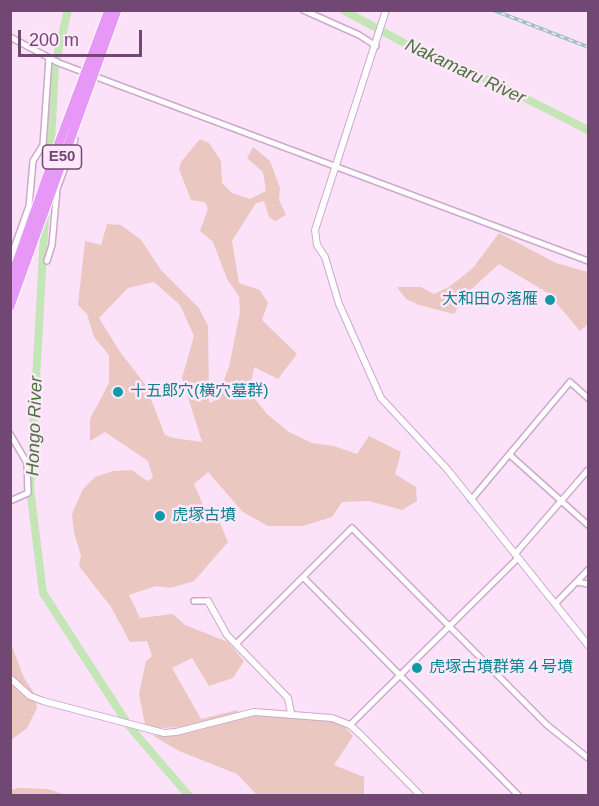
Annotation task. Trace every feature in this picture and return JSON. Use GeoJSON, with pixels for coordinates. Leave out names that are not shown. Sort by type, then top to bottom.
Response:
{"type":"FeatureCollection","features":[{"type":"Feature","properties":{"kind":"highway","name":"E50"},"geometry":{"type":"LineString","coordinates":[[10,282],[58,143],[109,10]]}},
{"type":"Feature","properties":{"kind":"highway","name":"E50"},"geometry":{"type":"LineString","coordinates":[[10,306],[117,10]]}},
{"type":"Feature","properties":{"kind":"street"},"geometry":{"type":"LineString","coordinates":[[303,10],[359,35],[376,46]]}},
{"type":"Feature","properties":{"kind":"street"},"geometry":{"type":"LineString","coordinates":[[387,10],[315,230],[315,239],[325,257],[345,316],[381,398],[471,500],[588,645]]}},
{"type":"Feature","properties":{"kind":"street"},"geometry":{"type":"LineString","coordinates":[[10,37],[54,60],[588,261]]}},
{"type":"Feature","properties":{"kind":"street"},"geometry":{"type":"LineString","coordinates":[[47,261],[53,238],[57,189],[104,59]]}},
{"type":"Feature","properties":{"kind":"street"},"geometry":{"type":"LineString","coordinates":[[10,259],[29,206],[33,161],[44,145],[54,60]]}},
{"type":"Feature","properties":{"kind":"street"},"geometry":{"type":"LineString","coordinates":[[471,500],[570,382],[588,398]]}},
{"type":"Feature","properties":{"kind":"street"},"geometry":{"type":"LineString","coordinates":[[10,434],[27,463],[28,493],[10,501]]}},
{"type":"Feature","properties":{"kind":"street"},"geometry":{"type":"LineString","coordinates":[[510,455],[562,499],[588,525]]}},
{"type":"Feature","properties":{"kind":"street"},"geometry":{"type":"LineString","coordinates":[[350,725],[517,556],[588,470]]}},
{"type":"Feature","properties":{"kind":"street"},"geometry":{"type":"LineString","coordinates":[[236,644],[352,528],[547,725],[588,758]]}},
{"type":"Feature","properties":{"kind":"street"},"geometry":{"type":"LineString","coordinates":[[555,604],[588,570]]}},
{"type":"Feature","properties":{"kind":"street"},"geometry":{"type":"LineString","coordinates":[[303,577],[519,795]]}},
{"type":"Feature","properties":{"kind":"street"},"geometry":{"type":"LineString","coordinates":[[577,582],[588,584]]}},
{"type":"Feature","properties":{"kind":"street"},"geometry":{"type":"LineString","coordinates":[[194,601],[208,601],[227,635],[288,698],[291,713]]}},
{"type":"Feature","properties":{"kind":"street"},"geometry":{"type":"LineString","coordinates":[[10,678],[30,696],[43,701],[154,731],[176,732],[241,714],[264,711],[332,718],[350,725],[421,795]]}},
{"type":"Feature","properties":{"kind":"shaded area"},"geometry":{"type":"Polygon","coordinates":[[[200,139],[209,143],[221,161],[222,183],[232,193],[250,199],[266,191],[263,172],[247,158],[253,147],[270,161],[280,188],[279,200],[286,215],[275,221],[269,217],[264,201],[256,203],[232,241],[239,283],[260,290],[268,303],[262,320],[297,354],[278,379],[254,367],[250,390],[255,399],[267,414],[289,432],[312,443],[334,446],[357,454],[369,436],[401,452],[395,474],[416,487],[417,501],[402,510],[369,501],[342,502],[332,517],[303,526],[268,526],[243,512],[208,472],[194,484],[206,512],[220,523],[228,542],[194,581],[170,588],[156,586],[129,595],[140,618],[173,614],[185,625],[228,642],[244,661],[233,678],[209,686],[192,658],[172,668],[201,719],[237,710],[239,713],[186,727],[158,728],[145,725],[139,694],[146,661],[152,656],[147,641],[130,642],[111,607],[79,566],[81,556],[74,532],[72,514],[83,489],[95,477],[113,471],[132,470],[147,481],[153,478],[148,461],[105,432],[90,441],[90,419],[109,383],[109,355],[94,337],[87,314],[78,305],[85,241],[101,245],[107,224],[121,225],[141,240],[161,270],[199,308],[208,326],[209,403],[216,400],[229,367],[240,312],[239,296],[227,279],[213,242],[200,231],[208,209],[205,202],[191,200],[179,169],[181,162],[200,139]],[[154,282],[128,288],[99,318],[120,352],[145,384],[165,435],[202,442],[182,378],[194,336],[180,305],[154,282]]]}},
{"type":"Feature","properties":{"kind":"shaded area"},"geometry":{"type":"Polygon","coordinates":[[[499,233],[556,263],[588,272],[588,324],[580,331],[548,293],[499,264],[465,295],[454,314],[419,305],[406,299],[397,287],[421,287],[434,294],[449,287],[473,268],[499,233]]]}},
{"type":"Feature","properties":{"kind":"shaded area"},"geometry":{"type":"Polygon","coordinates":[[[11,643],[24,678],[34,693],[37,708],[27,728],[11,740],[11,643]]]}},
{"type":"Feature","properties":{"kind":"shaded area"},"geometry":{"type":"Polygon","coordinates":[[[263,714],[327,720],[344,726],[353,736],[334,765],[364,777],[364,795],[257,795],[237,774],[179,751],[152,735],[174,736],[240,717],[263,714]]]}},
{"type":"Feature","properties":{"kind":"shaded area"},"geometry":{"type":"Polygon","coordinates":[[[48,789],[66,795],[11,795],[11,790],[48,789]]]}},
{"type":"Feature","properties":{"kind":"waterway","name":"Hongo River"},"geometry":{"type":"LineString","coordinates":[[50,162],[55,65],[68,10]]}},
{"type":"Feature","properties":{"kind":"waterway","name":"Nakamaru River"},"geometry":{"type":"LineString","coordinates":[[343,10],[408,45],[497,84],[588,130]]}},
{"type":"Feature","properties":{"kind":"waterway","name":"Hongo River"},"geometry":{"type":"LineString","coordinates":[[45,216],[30,488],[43,593],[129,726],[189,796]]}},
{"type":"Feature","properties":{"kind":"railway"},"geometry":{"type":"LineString","coordinates":[[493,10],[588,47]]}},
{"type":"Feature","properties":{"kind":"place","name":"大和田の落雁"},"geometry":{"type":"Point","coordinates":[550,300]}},
{"type":"Feature","properties":{"kind":"place","name":"十五郎穴(横穴墓群)"},"geometry":{"type":"Point","coordinates":[118,392]}},
{"type":"Feature","properties":{"kind":"place","name":"虎塚古墳"},"geometry":{"type":"Point","coordinates":[160,516]}},
{"type":"Feature","properties":{"kind":"place","name":"虎塚古墳群第４号墳"},"geometry":{"type":"Point","coordinates":[417,668]}}]}
